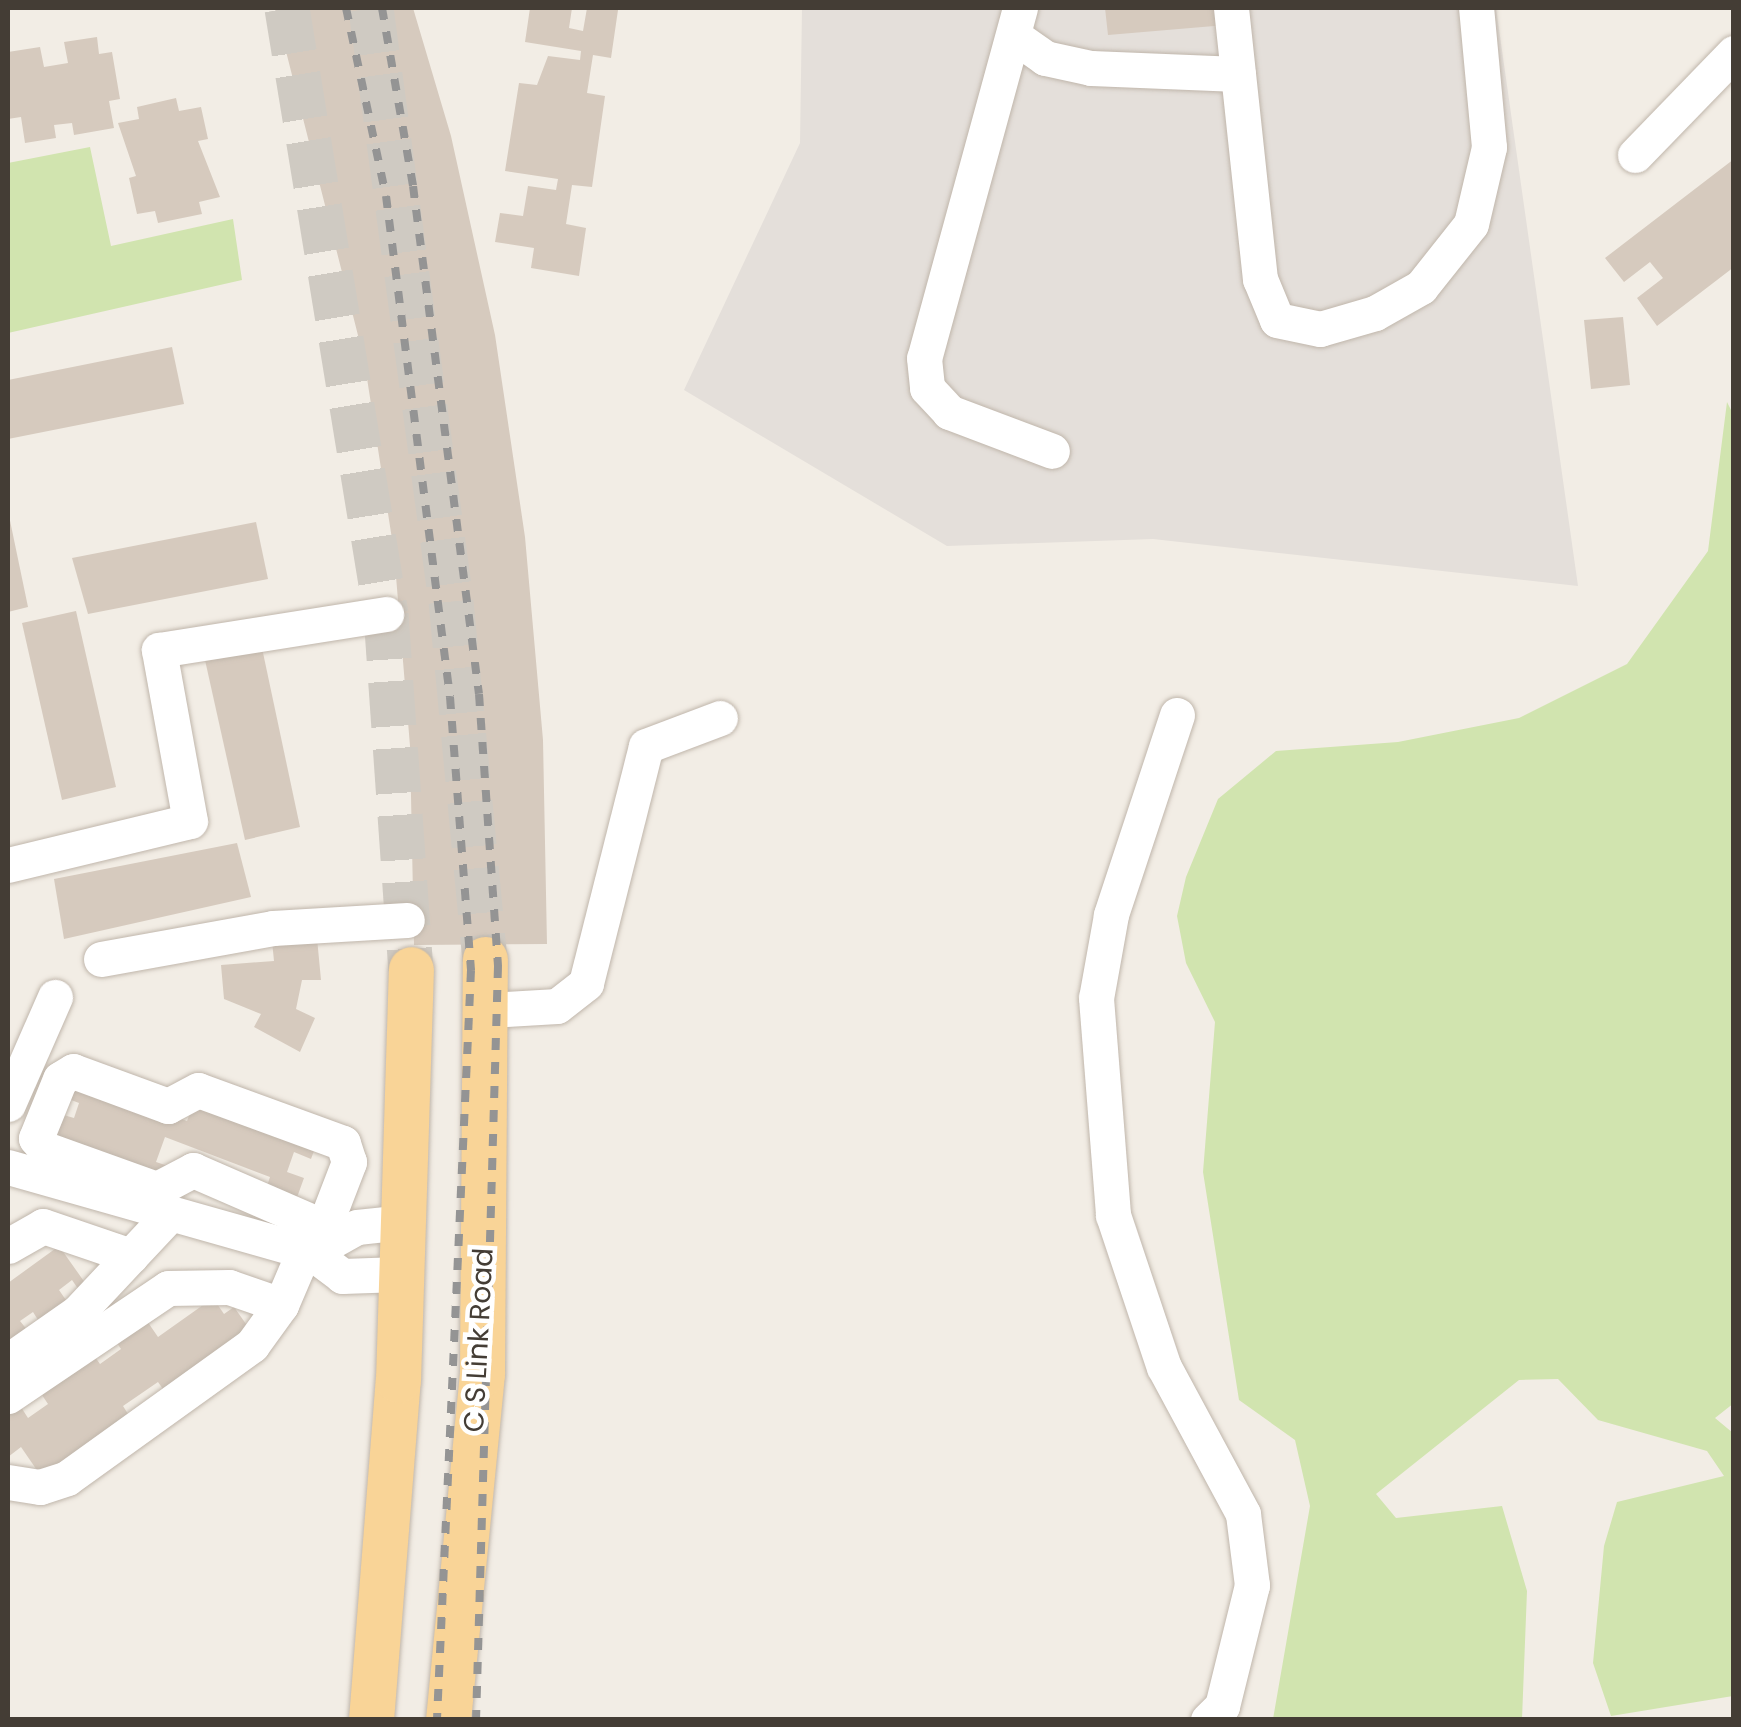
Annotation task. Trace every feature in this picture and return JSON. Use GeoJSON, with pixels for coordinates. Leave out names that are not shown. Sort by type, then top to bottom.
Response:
{"type":"FeatureCollection","features":[{"type":"Feature","properties":{"kind":"main road","name":"C S Link Road"},"geometry":{"type":"LineString","coordinates":[[448,1720],[482,1374],[488,1010],[485,960]]}},
{"type":"Feature","properties":{"kind":"main road"},"geometry":{"type":"LineString","coordinates":[[371,1720],[403,1222],[410,969]]}},
{"type":"Feature","properties":{"kind":"street"},"geometry":{"type":"LineString","coordinates":[[1231,8],[1260,279],[1277,320],[1320,328],[1339,324],[1421,287],[1471,224],[1489,147],[1476,8]]}},
{"type":"Feature","properties":{"kind":"street"},"geometry":{"type":"LineString","coordinates":[[1017,22],[1045,58],[1092,68],[1238,74]]}},
{"type":"Feature","properties":{"kind":"street"},"geometry":{"type":"LineString","coordinates":[[1017,22],[936,304],[927,388],[949,412],[1052,450]]}},
{"type":"Feature","properties":{"kind":"street"},"geometry":{"type":"LineString","coordinates":[[1635,155],[1734,53]]}},
{"type":"Feature","properties":{"kind":"street"},"geometry":{"type":"LineString","coordinates":[[8,865],[190,821],[159,650],[386,614]]}},
{"type":"Feature","properties":{"kind":"street"},"geometry":{"type":"LineString","coordinates":[[1177,715],[1110,915],[1096,998],[1113,1215],[1164,1367],[1242,1514],[1252,1585],[1222,1706],[1208,1720]]}},
{"type":"Feature","properties":{"kind":"street"},"geometry":{"type":"LineString","coordinates":[[488,1010],[557,1006],[586,983],[646,746],[720,718]]}},
{"type":"Feature","properties":{"kind":"street"},"geometry":{"type":"LineString","coordinates":[[101,959],[274,928],[407,920]]}},
{"type":"Feature","properties":{"kind":"street"},"geometry":{"type":"LineString","coordinates":[[12,1085],[56,998]]}},
{"type":"Feature","properties":{"kind":"street"},"geometry":{"type":"LineString","coordinates":[[8,1482],[40,1487],[66,1478],[252,1344],[320,1241],[349,1162],[343,1143],[198,1090],[168,1106],[73,1071],[60,1079],[36,1138],[46,1148],[156,1189],[193,1170],[320,1241],[342,1276],[400,1274]]}},
{"type":"Feature","properties":{"kind":"street"},"geometry":{"type":"LineString","coordinates":[[8,1167],[170,1214],[320,1241],[403,1222]]}},
{"type":"Feature","properties":{"kind":"street"},"geometry":{"type":"LineString","coordinates":[[8,1361],[78,1312],[170,1214]]}},
{"type":"Feature","properties":{"kind":"street"},"geometry":{"type":"LineString","coordinates":[[8,1246],[43,1226],[131,1256]]}},
{"type":"Feature","properties":{"kind":"street"},"geometry":{"type":"LineString","coordinates":[[8,1396],[168,1288],[228,1287],[281,1305]]}},
{"type":"Feature","properties":{"kind":"shaded area"},"geometry":{"type":"Polygon","coordinates":[[[802,8],[1496,8],[1578,586],[1153,539],[947,546],[684,390],[800,143],[802,8]]]}},
{"type":"Feature","properties":{"kind":"green space"},"geometry":{"type":"Polygon","coordinates":[[[90,147],[111,246],[233,219],[242,280],[8,333],[8,163],[90,147]]]}},
{"type":"Feature","properties":{"kind":"green space"},"geometry":{"type":"Polygon","coordinates":[[[1727,402],[1734,416],[1734,1403],[1715,1418],[1733,1433],[1733,1696],[1611,1716],[1593,1663],[1604,1546],[1617,1502],[1724,1476],[1707,1451],[1598,1420],[1558,1379],[1519,1380],[1376,1494],[1396,1518],[1502,1506],[1527,1591],[1522,1719],[1273,1719],[1310,1506],[1295,1440],[1239,1400],[1203,1172],[1215,1022],[1186,963],[1177,916],[1186,877],[1218,799],[1276,751],[1398,742],[1519,718],[1627,664],[1708,551],[1727,402]]]}},
{"type":"Feature","properties":{"kind":"building"},"geometry":{"type":"Polygon","coordinates":[[[275,8],[413,8],[451,136],[495,335],[525,537],[543,740],[547,944],[414,945],[410,746],[394,552],[364,359],[275,8]]]}},
{"type":"Feature","properties":{"kind":"building"},"geometry":{"type":"Polygon","coordinates":[[[530,8],[572,8],[569,28],[583,31],[587,8],[618,10],[611,58],[593,55],[587,93],[605,96],[592,187],[572,185],[566,224],[586,228],[579,276],[531,268],[534,248],[495,242],[500,213],[523,216],[528,186],[556,190],[558,179],[505,171],[519,83],[537,85],[548,56],[580,60],[581,51],[525,42],[530,8]]]}},
{"type":"Feature","properties":{"kind":"building"},"geometry":{"type":"Polygon","coordinates":[[[1105,8],[1225,8],[1226,25],[1108,35],[1105,8]]]}},
{"type":"Feature","properties":{"kind":"building"},"geometry":{"type":"Polygon","coordinates":[[[97,37],[99,54],[112,52],[120,99],[109,101],[114,128],[74,135],[72,123],[54,125],[56,138],[25,143],[21,117],[8,119],[8,52],[40,47],[44,67],[68,63],[64,42],[97,37]]]}},
{"type":"Feature","properties":{"kind":"building"},"geometry":{"type":"Polygon","coordinates":[[[176,98],[179,111],[201,107],[208,139],[198,141],[220,197],[199,202],[202,214],[158,223],[155,211],[137,214],[129,178],[136,176],[118,123],[139,119],[137,107],[176,98]]]}},
{"type":"Feature","properties":{"kind":"building"},"geometry":{"type":"Polygon","coordinates":[[[1734,159],[1734,267],[1657,326],[1637,298],[1663,278],[1650,262],[1624,282],[1605,258],[1734,159]]]}},
{"type":"Feature","properties":{"kind":"building"},"geometry":{"type":"Polygon","coordinates":[[[1623,317],[1630,385],[1591,389],[1584,320],[1623,317]]]}},
{"type":"Feature","properties":{"kind":"building"},"geometry":{"type":"Polygon","coordinates":[[[172,347],[184,404],[8,439],[8,380],[172,347]]]}},
{"type":"Feature","properties":{"kind":"building"},"geometry":{"type":"Polygon","coordinates":[[[8,511],[28,607],[8,612],[8,511]]]}},
{"type":"Feature","properties":{"kind":"building"},"geometry":{"type":"Polygon","coordinates":[[[256,522],[268,579],[88,614],[72,558],[256,522]]]}},
{"type":"Feature","properties":{"kind":"building"},"geometry":{"type":"Polygon","coordinates":[[[76,611],[116,787],[62,800],[22,623],[76,611]]]}},
{"type":"Feature","properties":{"kind":"building"},"geometry":{"type":"Polygon","coordinates":[[[262,648],[300,827],[245,840],[205,660],[262,648]]]}},
{"type":"Feature","properties":{"kind":"building"},"geometry":{"type":"Polygon","coordinates":[[[237,843],[251,897],[64,939],[54,879],[237,843]]]}},
{"type":"Feature","properties":{"kind":"building"},"geometry":{"type":"Polygon","coordinates":[[[317,938],[321,980],[302,980],[296,1009],[315,1018],[300,1052],[254,1027],[261,1014],[224,999],[221,965],[274,961],[272,941],[317,938]]]}},
{"type":"Feature","properties":{"kind":"building"},"geometry":{"type":"Polygon","coordinates":[[[73,1078],[187,1121],[197,1095],[318,1140],[311,1159],[294,1152],[287,1172],[304,1178],[295,1203],[265,1192],[270,1177],[165,1137],[156,1162],[168,1166],[161,1185],[49,1143],[60,1114],[74,1118],[79,1103],[66,1098],[73,1078]]]}},
{"type":"Feature","properties":{"kind":"building"},"geometry":{"type":"Polygon","coordinates":[[[59,1246],[88,1287],[81,1293],[72,1280],[59,1290],[68,1303],[40,1323],[33,1312],[20,1321],[28,1331],[8,1346],[8,1283],[59,1246]]]}},
{"type":"Feature","properties":{"kind":"building"},"geometry":{"type":"Polygon","coordinates":[[[213,1298],[224,1314],[234,1307],[251,1331],[165,1392],[158,1382],[123,1406],[130,1417],[43,1479],[21,1447],[8,1457],[8,1412],[19,1404],[28,1418],[48,1404],[42,1395],[95,1357],[100,1364],[121,1349],[111,1334],[145,1318],[158,1337],[213,1298]]]}},
{"type":"Feature","properties":{"kind":"tunnel"},"geometry":{"type":"LineString","coordinates":[[287,8],[386,614],[411,969]]}},
{"type":"Feature","properties":{"kind":"tunnel"},"geometry":{"type":"LineString","coordinates":[[371,8],[451,601],[485,959]]}},
{"type":"Feature","properties":{"kind":"railway"},"geometry":{"type":"LineString","coordinates":[[346,8],[386,196],[450,697],[471,970],[437,1720]]}},
{"type":"Feature","properties":{"kind":"railway"},"geometry":{"type":"LineString","coordinates":[[382,8],[413,186],[479,694],[498,966],[476,1720]]}}]}
